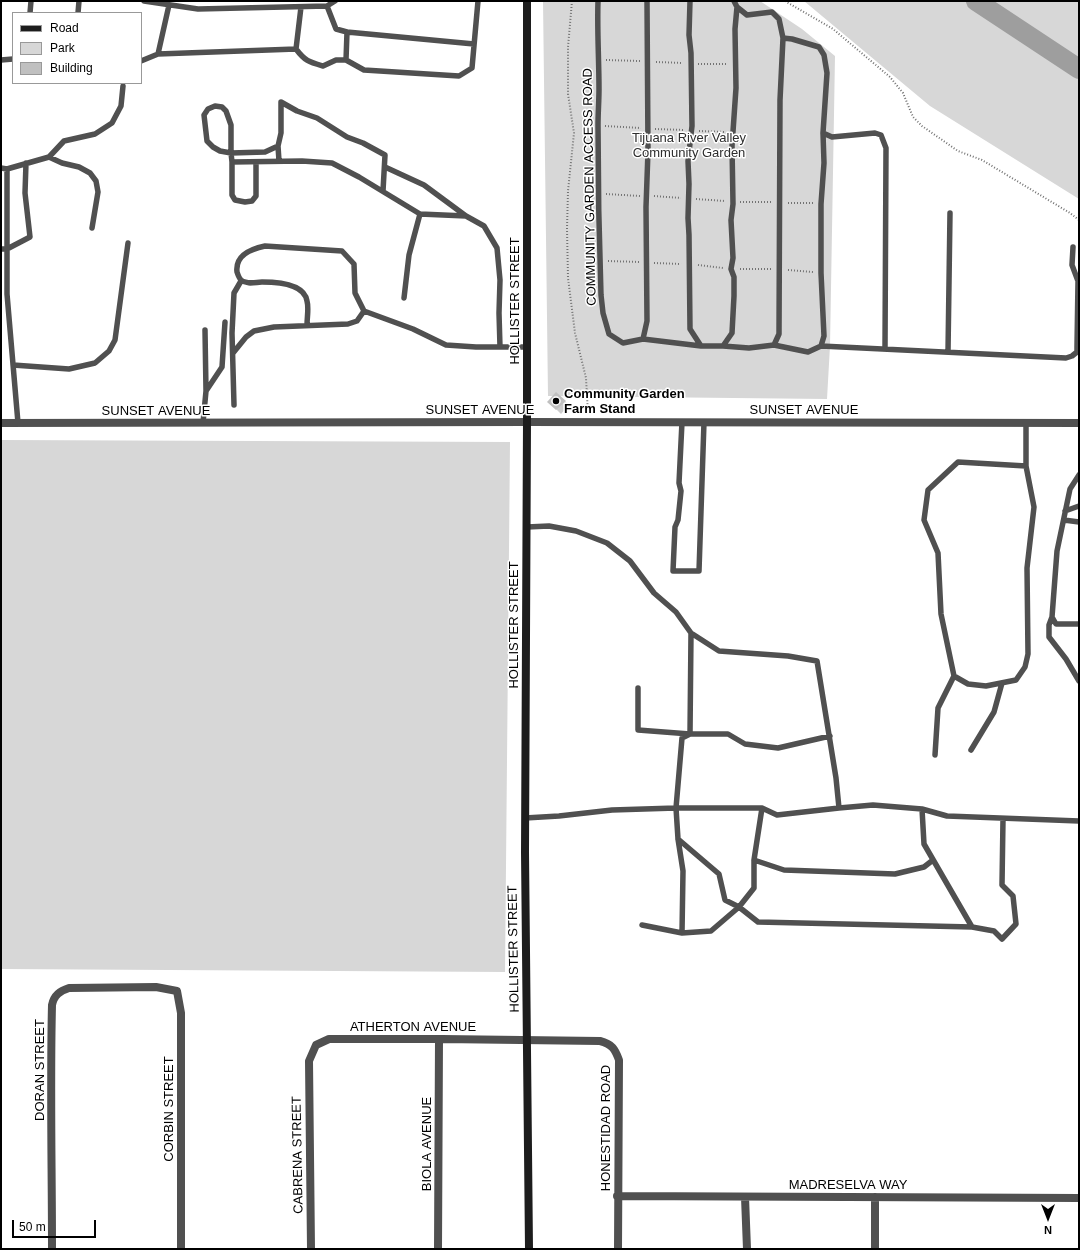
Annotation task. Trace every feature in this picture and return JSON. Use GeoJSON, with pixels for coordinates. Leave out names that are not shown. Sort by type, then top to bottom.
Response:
{"type":"FeatureCollection","features":[{"type":"Feature","properties":{"kind":"street","name":"HOLLISTER STREET"},"geometry":{"type":"LineString","coordinates":[[527,1],[527,527],[525,818],[529,1249]]}},
{"type":"Feature","properties":{"kind":"street","name":"SUNSET AVENUE"},"geometry":{"type":"LineString","coordinates":[[1,423],[1079,423]]}},
{"type":"Feature","properties":{"kind":"street","name":"DORAN STREET"},"geometry":{"type":"LineString","coordinates":[[52,1249],[53,1182],[51,1079],[52,1005],[54,998],[61,990],[69,988],[156,987]]}},
{"type":"Feature","properties":{"kind":"street","name":"CORBIN STREET"},"geometry":{"type":"LineString","coordinates":[[156,987],[178,991],[181,1013],[181,1249]]}},
{"type":"Feature","properties":{"kind":"street","name":"ATHERTON AVENUE"},"geometry":{"type":"LineString","coordinates":[[309,1061],[316,1045],[329,1039],[528,1040]]}},
{"type":"Feature","properties":{"kind":"street","name":"BIOLA AVENUE"},"geometry":{"type":"LineString","coordinates":[[438,1249],[439,1039]]}},
{"type":"Feature","properties":{"kind":"street","name":"HONESTIDAD ROAD"},"geometry":{"type":"LineString","coordinates":[[528,1040],[600,1041],[609,1043],[615,1048],[620,1060],[617,1196],[618,1249]]}},
{"type":"Feature","properties":{"kind":"street","name":"CABRENA STREET"},"geometry":{"type":"LineString","coordinates":[[309,1061],[311,1249]]}},
{"type":"Feature","properties":{"kind":"street","name":"MADRESELVA WAY"},"geometry":{"type":"LineString","coordinates":[[617,1196],[1079,1198]]}},
{"type":"Feature","properties":{"kind":"street"},"geometry":{"type":"LineString","coordinates":[[746,1196],[747,1249]]}},
{"type":"Feature","properties":{"kind":"street"},"geometry":{"type":"LineString","coordinates":[[875,1198],[875,1249]]}},
{"type":"Feature","properties":{"kind":"lane"},"geometry":{"type":"LineString","coordinates":[[30,12],[31,1]]}},
{"type":"Feature","properties":{"kind":"lane"},"geometry":{"type":"LineString","coordinates":[[78,12],[79,1]]}},
{"type":"Feature","properties":{"kind":"lane"},"geometry":{"type":"LineString","coordinates":[[144,1],[198,9],[327,6],[335,1]]}},
{"type":"Feature","properties":{"kind":"lane"},"geometry":{"type":"LineString","coordinates":[[189,1],[189,8]]}},
{"type":"Feature","properties":{"kind":"lane"},"geometry":{"type":"LineString","coordinates":[[301,7],[296,49],[302,58],[309,62],[323,66],[336,60],[346,60],[364,70],[459,76],[472,68],[478,1]]}},
{"type":"Feature","properties":{"kind":"lane","name":"COMMUNITY GARDEN ACCESS ROAD"},"geometry":{"type":"LineString","coordinates":[[598,1],[599,194],[603,313],[609,334],[623,343],[643,339],[701,346],[749,348],[774,345],[808,352],[821,346],[1066,358],[1077,352],[1078,281],[1072,265],[1073,247]]}},
{"type":"Feature","properties":{"kind":"lane"},"geometry":{"type":"LineString","coordinates":[[643,339],[648,321],[646,263],[648,128],[647,1]]}},
{"type":"Feature","properties":{"kind":"lane"},"geometry":{"type":"LineString","coordinates":[[690,1],[689,35],[692,130],[688,162],[690,329],[701,346]]}},
{"type":"Feature","properties":{"kind":"lane"},"geometry":{"type":"LineString","coordinates":[[736,4],[747,15],[772,12],[779,19],[782,38],[780,100],[779,334],[774,345]]}},
{"type":"Feature","properties":{"kind":"lane"},"geometry":{"type":"LineString","coordinates":[[723,346],[732,332],[734,296],[734,277],[731,269],[732,132],[736,88],[736,4]]}},
{"type":"Feature","properties":{"kind":"lane"},"geometry":{"type":"LineString","coordinates":[[158,54],[169,5]]}},
{"type":"Feature","properties":{"kind":"lane"},"geometry":{"type":"LineString","coordinates":[[327,6],[336,29],[347,32],[474,44]]}},
{"type":"Feature","properties":{"kind":"lane"},"geometry":{"type":"LineString","coordinates":[[346,60],[347,32]]}},
{"type":"Feature","properties":{"kind":"lane"},"geometry":{"type":"LineString","coordinates":[[782,38],[792,39],[819,48],[824,55],[827,72],[823,132],[824,163],[821,204],[821,273],[824,336],[821,346]]}},
{"type":"Feature","properties":{"kind":"lane"},"geometry":{"type":"LineString","coordinates":[[142,61],[158,54],[296,49]]}},
{"type":"Feature","properties":{"kind":"lane"},"geometry":{"type":"LineString","coordinates":[[1,60],[12,59]]}},
{"type":"Feature","properties":{"kind":"lane"},"geometry":{"type":"LineString","coordinates":[[18,423],[6,294],[4,249],[4,168],[49,157],[64,141],[95,134],[112,123],[121,106],[124,86]]}},
{"type":"Feature","properties":{"kind":"lane"},"geometry":{"type":"LineString","coordinates":[[279,161],[278,146],[281,133],[280,102],[296,111],[317,118],[347,137],[363,143],[385,155],[383,191]]}},
{"type":"Feature","properties":{"kind":"lane"},"geometry":{"type":"LineString","coordinates":[[256,162],[256,196],[252,201],[245,202],[235,200],[232,195],[232,154],[231,125],[226,111],[222,107],[215,106],[208,109],[204,115],[207,141],[220,151],[232,154],[265,152],[278,146]]}},
{"type":"Feature","properties":{"kind":"lane"},"geometry":{"type":"LineString","coordinates":[[823,132],[832,137],[875,132],[881,135],[886,148],[885,349]]}},
{"type":"Feature","properties":{"kind":"lane"},"geometry":{"type":"LineString","coordinates":[[49,157],[90,172],[96,181],[98,192],[92,228]]}},
{"type":"Feature","properties":{"kind":"lane"},"geometry":{"type":"LineString","coordinates":[[232,162],[302,161],[332,163],[383,191],[420,214],[466,216]]}},
{"type":"Feature","properties":{"kind":"lane"},"geometry":{"type":"LineString","coordinates":[[4,249],[30,237],[25,194],[26,163]]}},
{"type":"Feature","properties":{"kind":"lane"},"geometry":{"type":"LineString","coordinates":[[384,167],[424,185],[466,216],[484,226],[497,248],[500,280],[500,347]]}},
{"type":"Feature","properties":{"kind":"lane"},"geometry":{"type":"LineString","coordinates":[[948,352],[950,213]]}},
{"type":"Feature","properties":{"kind":"lane"},"geometry":{"type":"LineString","coordinates":[[404,298],[409,255],[420,214]]}},
{"type":"Feature","properties":{"kind":"lane"},"geometry":{"type":"LineString","coordinates":[[13,365],[69,369],[94,363],[109,351],[115,340],[128,243]]}},
{"type":"Feature","properties":{"kind":"lane"},"geometry":{"type":"LineString","coordinates":[[307,325],[307,299],[299,290],[284,284],[263,282],[248,283],[241,281],[238,276],[237,269],[245,253],[253,248],[265,246],[342,251],[354,264],[355,294],[364,311],[413,329],[446,345],[476,347],[527,347]]}},
{"type":"Feature","properties":{"kind":"lane"},"geometry":{"type":"LineString","coordinates":[[234,404],[232,333],[234,293],[241,281]]}},
{"type":"Feature","properties":{"kind":"lane"},"geometry":{"type":"LineString","coordinates":[[233,352],[246,337],[254,331],[274,327],[348,324],[356,321],[364,311]]}},
{"type":"Feature","properties":{"kind":"lane"},"geometry":{"type":"LineString","coordinates":[[206,391],[222,367],[225,322]]}},
{"type":"Feature","properties":{"kind":"lane"},"geometry":{"type":"LineString","coordinates":[[203,423],[206,391],[205,330]]}},
{"type":"Feature","properties":{"kind":"lane"},"geometry":{"type":"LineString","coordinates":[[682,422],[679,483],[681,491],[678,520],[675,527],[673,570],[699,571],[704,422]]}},
{"type":"Feature","properties":{"kind":"lane"},"geometry":{"type":"LineString","coordinates":[[954,676],[968,684],[986,686],[1016,680],[1025,667],[1028,654],[1027,568],[1034,507],[1026,466],[1026,423]]}},
{"type":"Feature","properties":{"kind":"lane"},"geometry":{"type":"LineString","coordinates":[[936,755],[938,708],[954,676],[940,614],[938,554],[924,520],[928,490],[958,462],[1026,466]]}},
{"type":"Feature","properties":{"kind":"lane"},"geometry":{"type":"LineString","coordinates":[[1079,476],[1070,489],[1065,511],[1057,551],[1052,617],[1049,625],[1049,637],[1066,658],[1079,681]]}},
{"type":"Feature","properties":{"kind":"lane"},"geometry":{"type":"LineString","coordinates":[[1065,511],[1079,506]]}},
{"type":"Feature","properties":{"kind":"lane"},"geometry":{"type":"LineString","coordinates":[[1064,520],[1079,522]]}},
{"type":"Feature","properties":{"kind":"lane"},"geometry":{"type":"LineString","coordinates":[[527,527],[549,526],[569,530],[607,543],[630,561],[654,594],[676,612],[691,633],[719,651],[788,656],[817,661],[830,736],[839,808]]}},
{"type":"Feature","properties":{"kind":"lane"},"geometry":{"type":"LineString","coordinates":[[1052,617],[1056,624],[1079,624]]}},
{"type":"Feature","properties":{"kind":"lane"},"geometry":{"type":"LineString","coordinates":[[690,734],[691,633]]}},
{"type":"Feature","properties":{"kind":"lane"},"geometry":{"type":"LineString","coordinates":[[971,750],[994,712],[1002,683]]}},
{"type":"Feature","properties":{"kind":"lane"},"geometry":{"type":"LineString","coordinates":[[638,688],[638,730],[690,734],[728,734],[744,744],[778,748],[830,736]]}},
{"type":"Feature","properties":{"kind":"lane"},"geometry":{"type":"LineString","coordinates":[[682,933],[683,871],[678,840],[676,808],[682,738],[690,734]]}},
{"type":"Feature","properties":{"kind":"lane"},"geometry":{"type":"LineString","coordinates":[[525,818],[612,810],[676,808],[762,808],[777,815],[873,806],[922,809],[947,816],[1079,821]]}},
{"type":"Feature","properties":{"kind":"lane"},"geometry":{"type":"LineString","coordinates":[[642,925],[682,933],[711,931],[739,907],[754,888],[754,860],[762,808]]}},
{"type":"Feature","properties":{"kind":"lane"},"geometry":{"type":"LineString","coordinates":[[922,809],[924,844],[954,893],[972,927]]}},
{"type":"Feature","properties":{"kind":"lane"},"geometry":{"type":"LineString","coordinates":[[678,840],[719,874],[725,900],[739,907],[758,922],[972,927],[994,932],[1002,939],[1016,924],[1013,896],[1002,886],[1003,819]]}},
{"type":"Feature","properties":{"kind":"lane"},"geometry":{"type":"LineString","coordinates":[[754,860],[784,870],[895,874],[924,867],[933,860]]}},
{"type":"Feature","properties":{"kind":"path"},"geometry":{"type":"LineString","coordinates":[[572,1],[568,47],[568,94],[574,132],[568,191],[568,278],[575,333],[586,378],[588,422]]}},
{"type":"Feature","properties":{"kind":"path"},"geometry":{"type":"LineString","coordinates":[[785,1],[833,29],[890,77],[902,93],[913,117],[922,126],[958,151],[982,160],[1070,212],[1079,220]]}},
{"type":"Feature","properties":{"kind":"path"},"geometry":{"type":"LineString","coordinates":[[599,60],[691,64],[736,64]]}},
{"type":"Feature","properties":{"kind":"path"},"geometry":{"type":"LineString","coordinates":[[598,126],[732,132]]}},
{"type":"Feature","properties":{"kind":"path"},"geometry":{"type":"LineString","coordinates":[[599,194],[688,198],[732,202],[821,204]]}},
{"type":"Feature","properties":{"kind":"path"},"geometry":{"type":"LineString","coordinates":[[601,261],[689,264],[731,269],[821,273]]}},
{"type":"Feature","properties":{"kind":"green space","name":"Tijuana River Valley Community Garden"},"geometry":{"type":"Polygon","coordinates":[[[543,1],[760,1],[802,29],[835,56],[830,346],[827,399],[548,396],[543,1]]]}},
{"type":"Feature","properties":{"kind":"green space"},"geometry":{"type":"Polygon","coordinates":[[[804,1],[1079,1],[1079,199],[930,106],[804,1]]]}},
{"type":"Feature","properties":{"kind":"green space"},"geometry":{"type":"Polygon","coordinates":[[[1,440],[510,442],[505,972],[1,969],[1,440]]]}},
{"type":"Feature","properties":{"kind":"building","name":"Community Garden Farm Stand"},"geometry":{"type":"Polygon","coordinates":[[[556,392],[566,401],[556,410],[547,402],[556,392]]]}},
{"type":"Feature","properties":{"kind":"waterway"},"geometry":{"type":"LineString","coordinates":[[976,1],[1079,69]]}},
{"type":"Feature","properties":{"kind":"place","name":"Community Garden Farm Stand"},"geometry":{"type":"Point","coordinates":[556,401]}}]}
